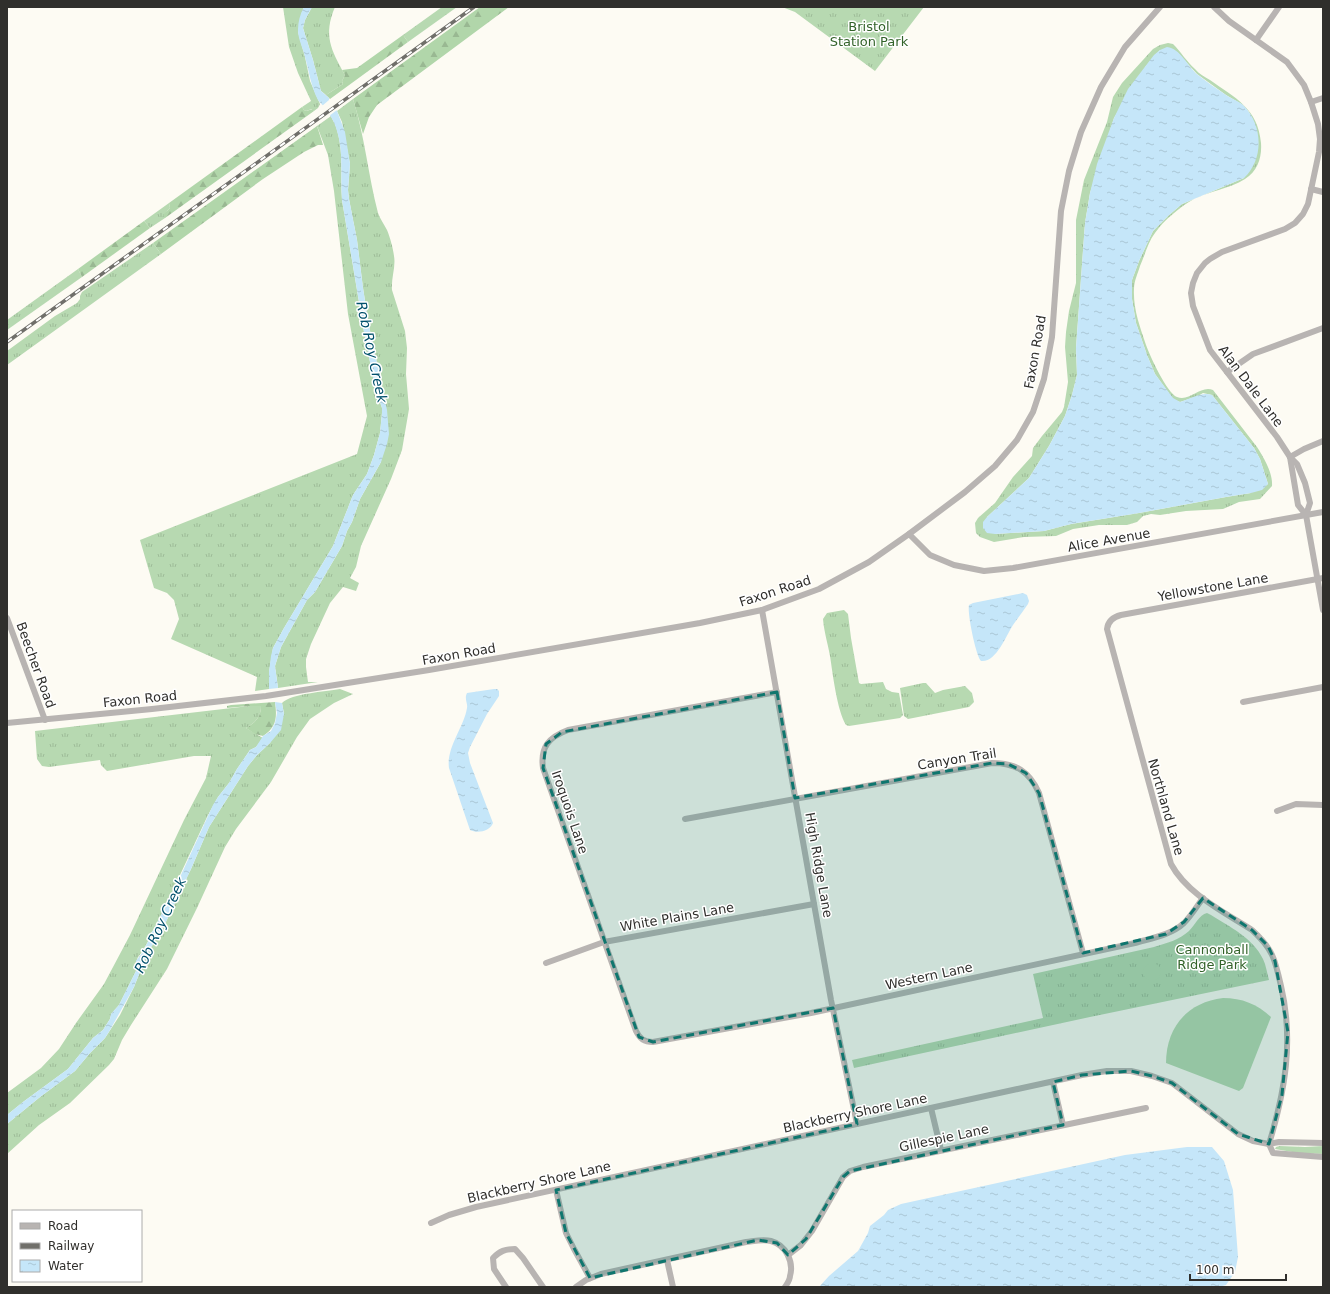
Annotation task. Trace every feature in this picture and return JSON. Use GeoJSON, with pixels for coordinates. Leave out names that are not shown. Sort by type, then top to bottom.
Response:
{"type":"FeatureCollection","features":[{"type":"Feature","properties":{"kind":"street","name":"Faxon Road"},"geometry":{"type":"LineString","coordinates":[[7,723],[159,709],[266,696],[445,668],[700,623],[762,610],[819,589],[869,562],[965,492],[995,466],[1017,440],[1033,412],[1044,379],[1052,337],[1061,211],[1069,171],[1081,132],[1101,87],[1126,47],[1160,7]]}},
{"type":"Feature","properties":{"kind":"street","name":"Alan Dale Lane"},"geometry":{"type":"LineString","coordinates":[[1214,7],[1229,21],[1287,62],[1304,86],[1318,124],[1320,139],[1319,152],[1312,189],[1304,212],[1290,226],[1219,254],[1205,263],[1197,273],[1191,293],[1193,306],[1210,350],[1277,437],[1290,457],[1297,464],[1305,483],[1310,503],[1306,515]]}},
{"type":"Feature","properties":{"kind":"street"},"geometry":{"type":"LineString","coordinates":[[1256,40],[1279,7]]}},
{"type":"Feature","properties":{"kind":"street"},"geometry":{"type":"LineString","coordinates":[[1311,102],[1323,98]]}},
{"type":"Feature","properties":{"kind":"street"},"geometry":{"type":"LineString","coordinates":[[1312,189],[1323,192]]}},
{"type":"Feature","properties":{"kind":"street"},"geometry":{"type":"LineString","coordinates":[[1227,372],[1253,354],[1323,328]]}},
{"type":"Feature","properties":{"kind":"street"},"geometry":{"type":"LineString","coordinates":[[1290,457],[1323,441]]}},
{"type":"Feature","properties":{"kind":"street","name":"Alan Dale Lane"},"geometry":{"type":"LineString","coordinates":[[1290,457],[1290,466],[1298,505],[1306,515],[1320,579],[1323,610]]}},
{"type":"Feature","properties":{"kind":"street","name":"Alice Avenue"},"geometry":{"type":"LineString","coordinates":[[909,534],[930,555],[954,565],[984,571],[1013,568],[1323,512]]}},
{"type":"Feature","properties":{"kind":"street","name":"Yellowstone Lane"},"geometry":{"type":"LineString","coordinates":[[1110,622],[1112,619],[1121,614],[1320,579]]}},
{"type":"Feature","properties":{"kind":"street","name":"High Ridge Lane"},"geometry":{"type":"LineString","coordinates":[[762,610],[833,1008],[857,1124]]}},
{"type":"Feature","properties":{"kind":"street","name":"Beecher Road"},"geometry":{"type":"LineString","coordinates":[[7,618],[44,720]]}},
{"type":"Feature","properties":{"kind":"street","name":"Northland Lane"},"geometry":{"type":"LineString","coordinates":[[1110,622],[1107,626],[1108,634],[1171,864],[1176,874],[1184,883],[1203,898],[1252,930],[1268,946],[1275,961],[1285,1002],[1288,1032],[1286,1066],[1282,1095],[1269,1144]]}},
{"type":"Feature","properties":{"kind":"street"},"geometry":{"type":"LineString","coordinates":[[1243,702],[1323,687]]}},
{"type":"Feature","properties":{"kind":"street","name":"Iroquois Lane"},"geometry":{"type":"LineString","coordinates":[[644,1040],[639,1037],[636,1031],[543,768],[542,755],[546,744],[556,735],[568,730],[777,692]]}},
{"type":"Feature","properties":{"kind":"street","name":"Canyon Trail"},"geometry":{"type":"LineString","coordinates":[[685,819],[992,763],[1013,765],[1026,773],[1034,782],[1039,793],[1083,954]]}},
{"type":"Feature","properties":{"kind":"street"},"geometry":{"type":"LineString","coordinates":[[1277,811],[1296,804],[1323,805]]}},
{"type":"Feature","properties":{"kind":"street","name":"Western Lane"},"geometry":{"type":"LineString","coordinates":[[644,1040],[653,1042],[685,1037],[833,1008],[1135,943],[1166,934],[1175,929],[1184,922],[1203,898]]}},
{"type":"Feature","properties":{"kind":"street","name":"White Plains Lane"},"geometry":{"type":"LineString","coordinates":[[546,963],[604,942],[814,904]]}},
{"type":"Feature","properties":{"kind":"street","name":"Blackberry Shore Lane"},"geometry":{"type":"LineString","coordinates":[[431,1223],[455,1212],[1082,1075],[1107,1071],[1131,1070],[1172,1083],[1238,1134],[1253,1141],[1269,1144],[1280,1142],[1323,1143]]}},
{"type":"Feature","properties":{"kind":"street"},"geometry":{"type":"LineString","coordinates":[[1053,1082],[1063,1125]]}},
{"type":"Feature","properties":{"kind":"street"},"geometry":{"type":"LineString","coordinates":[[931,1108],[941,1150]]}},
{"type":"Feature","properties":{"kind":"street","name":"Gillespie Lane"},"geometry":{"type":"LineString","coordinates":[[788,1254],[806,1239],[842,1177],[850,1171],[941,1150],[1146,1108]]}},
{"type":"Feature","properties":{"kind":"street","name":"Blackberry Shore Lane"},"geometry":{"type":"LineString","coordinates":[[1269,1144],[1273,1153],[1323,1157]]}},
{"type":"Feature","properties":{"kind":"street"},"geometry":{"type":"LineString","coordinates":[[556,1190],[566,1233],[590,1278]]}},
{"type":"Feature","properties":{"kind":"street"},"geometry":{"type":"LineString","coordinates":[[576,1287],[590,1278],[601,1274],[758,1240],[777,1243],[788,1254],[791,1265],[790,1276],[785,1287]]}},
{"type":"Feature","properties":{"kind":"street"},"geometry":{"type":"LineString","coordinates":[[506,1287],[494,1270],[493,1258],[498,1253],[506,1249],[515,1250],[523,1258],[543,1287]]}},
{"type":"Feature","properties":{"kind":"street"},"geometry":{"type":"LineString","coordinates":[[667,1260],[672,1287]]}},
{"type":"Feature","properties":{"kind":"highlighted area"},"geometry":{"type":"Polygon","coordinates":[[[777,692],[795,798],[992,763],[1008,764],[1026,773],[1039,793],[1083,953],[1166,934],[1184,922],[1203,898],[1252,930],[1268,946],[1275,961],[1288,1032],[1282,1095],[1269,1144],[1238,1134],[1172,1083],[1131,1071],[1082,1075],[1053,1082],[1063,1125],[850,1171],[843,1177],[806,1239],[788,1255],[777,1243],[758,1240],[590,1278],[566,1233],[556,1190],[857,1124],[833,1008],[653,1042],[639,1037],[543,768],[546,744],[562,732],[777,692]]]}},
{"type":"Feature","properties":{"kind":"green space"},"geometry":{"type":"Polygon","coordinates":[[[283,7],[304,7],[298,32],[310,81],[320,104],[314,111],[312,109],[306,111],[302,107],[311,101],[298,73],[289,47],[283,7]]]}},
{"type":"Feature","properties":{"kind":"green space"},"geometry":{"type":"Polygon","coordinates":[[[312,7],[335,7],[331,17],[329,34],[330,42],[345,75],[342,81],[343,84],[326,95],[321,91],[303,28],[305,20],[312,7]]]}},
{"type":"Feature","properties":{"kind":"green space"},"geometry":{"type":"Polygon","coordinates":[[[442,7],[457,7],[408,42],[403,35],[442,7]]]}},
{"type":"Feature","properties":{"kind":"green space"},"geometry":{"type":"Polygon","coordinates":[[[480,7],[509,7],[377,105],[369,117],[363,134],[353,99],[480,7]]]}},
{"type":"Feature","properties":{"kind":"green space","name":"Bristol Station Park"},"geometry":{"type":"Polygon","coordinates":[[[782,7],[924,7],[875,71],[795,12],[782,7]]]}},
{"type":"Feature","properties":{"kind":"green space"},"geometry":{"type":"Polygon","coordinates":[[[403,35],[408,42],[330,99],[326,95],[343,84],[342,81],[345,75],[342,70],[357,68],[403,35]]]}},
{"type":"Feature","properties":{"kind":"green space"},"geometry":{"type":"Polygon","coordinates":[[[1168,43],[1173,44],[1198,72],[1244,105],[1250,112],[1259,131],[1261,143],[1260,158],[1256,168],[1245,179],[1233,185],[1203,195],[1244,178],[1256,128],[1249,112],[1243,105],[1226,95],[1197,74],[1177,52],[1160,50],[1146,66],[1114,118],[1090,193],[1085,223],[1076,348],[1077,375],[1065,416],[1049,446],[1029,478],[987,517],[995,534],[1044,531],[1071,524],[1251,493],[1268,484],[1260,459],[1254,448],[1212,395],[1203,393],[1180,402],[1173,399],[1155,374],[1136,323],[1132,299],[1132,280],[1153,231],[1182,204],[1195,198],[1167,219],[1158,228],[1150,240],[1140,266],[1134,289],[1137,318],[1151,357],[1168,389],[1177,397],[1182,398],[1191,396],[1199,391],[1208,389],[1213,390],[1260,451],[1270,471],[1272,486],[1260,499],[1239,502],[1223,509],[1186,511],[1160,515],[1151,514],[1143,516],[1137,522],[1127,525],[1099,525],[1073,529],[1056,536],[1024,537],[994,542],[980,537],[976,533],[975,523],[978,518],[995,503],[1013,477],[1032,456],[1033,448],[1062,412],[1064,407],[1068,382],[1065,347],[1066,332],[1069,311],[1076,283],[1076,220],[1084,180],[1107,122],[1113,97],[1122,83],[1153,49],[1168,43]]]}},
{"type":"Feature","properties":{"kind":"green space"},"geometry":{"type":"Polygon","coordinates":[[[353,99],[361,128],[378,213],[388,233],[394,253],[392,290],[405,331],[407,348],[406,374],[409,409],[402,450],[391,479],[361,546],[356,567],[350,578],[359,583],[356,591],[343,587],[330,603],[311,644],[306,659],[308,682],[318,682],[278,688],[275,666],[281,647],[307,600],[315,592],[342,546],[360,499],[381,462],[384,396],[369,326],[357,240],[349,199],[348,190],[350,164],[342,122],[337,111],[353,99]]]}},
{"type":"Feature","properties":{"kind":"green space"},"geometry":{"type":"Polygon","coordinates":[[[302,107],[306,111],[313,109],[314,111],[165,218],[163,215],[170,208],[169,203],[302,107]]]}},
{"type":"Feature","properties":{"kind":"green space"},"geometry":{"type":"Polygon","coordinates":[[[331,116],[336,126],[339,139],[342,200],[364,332],[375,387],[382,408],[380,433],[367,474],[353,495],[333,546],[273,648],[269,672],[269,689],[255,691],[257,677],[171,639],[179,619],[174,600],[167,593],[154,588],[140,540],[357,454],[367,416],[348,314],[334,191],[328,155],[317,126],[331,116]]]}},
{"type":"Feature","properties":{"kind":"green space"},"geometry":{"type":"Polygon","coordinates":[[[317,126],[323,145],[318,145],[304,152],[263,179],[161,254],[153,243],[317,126]]]}},
{"type":"Feature","properties":{"kind":"green space"},"geometry":{"type":"Polygon","coordinates":[[[169,203],[170,208],[167,211],[165,218],[150,228],[144,221],[169,203]]]}},
{"type":"Feature","properties":{"kind":"green space"},"geometry":{"type":"Polygon","coordinates":[[[144,221],[150,228],[82,277],[78,269],[144,221]]]}},
{"type":"Feature","properties":{"kind":"green space"},"geometry":{"type":"Polygon","coordinates":[[[153,243],[161,254],[7,365],[7,351],[55,316],[77,303],[82,292],[153,243]]]}},
{"type":"Feature","properties":{"kind":"green space"},"geometry":{"type":"Polygon","coordinates":[[[78,269],[82,277],[7,330],[7,320],[78,269]]]}},
{"type":"Feature","properties":{"kind":"green space"},"geometry":{"type":"Polygon","coordinates":[[[844,610],[848,614],[859,683],[883,682],[886,689],[899,693],[903,715],[900,718],[849,726],[846,725],[838,702],[823,619],[827,613],[844,610]]]}},
{"type":"Feature","properties":{"kind":"green space"},"geometry":{"type":"Polygon","coordinates":[[[926,683],[935,693],[965,686],[972,693],[974,702],[969,707],[908,719],[904,716],[900,688],[926,683]]]}},
{"type":"Feature","properties":{"kind":"green space"},"geometry":{"type":"Polygon","coordinates":[[[340,689],[353,694],[334,703],[310,719],[297,737],[271,782],[236,829],[225,847],[167,969],[122,1040],[114,1059],[70,1103],[39,1125],[7,1154],[7,1124],[75,1071],[105,1038],[120,1015],[134,987],[147,954],[164,926],[191,869],[209,827],[248,766],[270,743],[284,714],[282,703],[293,697],[309,693],[340,689]]]}},
{"type":"Feature","properties":{"kind":"green space"},"geometry":{"type":"Polygon","coordinates":[[[275,702],[275,721],[268,733],[263,736],[255,734],[246,728],[257,719],[261,706],[227,708],[227,706],[231,705],[275,702]]]}},
{"type":"Feature","properties":{"kind":"green space"},"geometry":{"type":"Polygon","coordinates":[[[249,706],[261,706],[261,710],[257,719],[246,728],[263,738],[256,747],[250,750],[229,783],[218,797],[208,815],[166,905],[149,936],[150,938],[138,957],[135,965],[136,971],[119,1005],[111,1014],[110,1019],[103,1030],[93,1038],[68,1069],[7,1115],[7,1093],[41,1068],[59,1049],[104,984],[130,935],[184,820],[206,778],[211,756],[194,756],[107,771],[101,765],[100,760],[49,767],[42,766],[37,759],[35,731],[249,706]]]}},
{"type":"Feature","properties":{"kind":"green space","name":"Cannonball Ridge Park"},"geometry":{"type":"Polygon","coordinates":[[[1207,913],[1226,924],[1253,945],[1263,959],[1269,980],[854,1068],[852,1060],[1043,1018],[1033,974],[1168,943],[1189,931],[1199,918],[1207,913]]]}},
{"type":"Feature","properties":{"kind":"green space"},"geometry":{"type":"Polygon","coordinates":[[[1148,963],[1156,963],[1161,968],[1159,979],[1156,981],[1148,981],[1143,976],[1143,968],[1148,963]]]}},
{"type":"Feature","properties":{"kind":"green space"},"geometry":{"type":"Polygon","coordinates":[[[1223,998],[1237,999],[1255,1005],[1271,1017],[1243,1088],[1239,1091],[1166,1063],[1170,1038],[1181,1018],[1199,1005],[1211,1000],[1223,998]]]}},
{"type":"Feature","properties":{"kind":"green space"},"geometry":{"type":"Polygon","coordinates":[[[1323,1146],[1323,1154],[1298,1153],[1275,1149],[1276,1147],[1323,1146]]]}},
{"type":"Feature","properties":{"kind":"water","name":"Rob Roy Creek"},"geometry":{"type":"Polygon","coordinates":[[[304,7],[312,7],[305,20],[303,28],[321,91],[329,98],[329,101],[337,111],[345,132],[350,164],[348,190],[349,199],[357,240],[369,326],[387,410],[389,434],[381,462],[360,499],[342,546],[315,592],[307,600],[281,647],[275,666],[278,688],[269,689],[269,672],[273,648],[333,546],[353,495],[367,474],[380,433],[382,413],[364,332],[342,200],[339,139],[333,121],[316,95],[299,37],[299,21],[304,7]]]}},
{"type":"Feature","properties":{"kind":"water"},"geometry":{"type":"Polygon","coordinates":[[[1167,47],[1172,48],[1180,54],[1194,72],[1201,78],[1244,106],[1255,123],[1259,142],[1258,152],[1251,170],[1244,178],[1182,204],[1153,231],[1132,280],[1132,299],[1136,323],[1155,374],[1173,398],[1180,402],[1204,394],[1212,395],[1254,448],[1260,459],[1268,484],[1262,490],[1251,493],[1071,524],[1044,531],[995,534],[987,533],[983,528],[983,522],[1029,478],[1049,446],[1065,416],[1077,375],[1076,348],[1085,223],[1097,164],[1114,118],[1128,89],[1154,55],[1167,47]]]}},
{"type":"Feature","properties":{"kind":"water"},"geometry":{"type":"Polygon","coordinates":[[[1023,593],[1027,595],[1029,601],[1028,604],[996,653],[991,658],[981,661],[972,634],[969,605],[1023,593]]]}},
{"type":"Feature","properties":{"kind":"water"},"geometry":{"type":"Polygon","coordinates":[[[494,689],[499,691],[499,696],[487,714],[468,753],[470,763],[493,823],[487,830],[477,832],[470,830],[449,768],[449,760],[450,753],[465,715],[467,693],[494,689]]]}},
{"type":"Feature","properties":{"kind":"water","name":"Rob Roy Creek"},"geometry":{"type":"Polygon","coordinates":[[[275,702],[282,703],[284,714],[281,730],[248,766],[209,827],[164,926],[147,954],[134,987],[105,1038],[75,1071],[7,1124],[7,1115],[68,1069],[93,1038],[103,1030],[110,1019],[111,1014],[119,1005],[136,971],[136,961],[150,938],[149,936],[181,875],[213,805],[250,750],[256,747],[263,736],[271,731],[275,723],[277,713],[275,702]]]}},
{"type":"Feature","properties":{"kind":"water"},"geometry":{"type":"Polygon","coordinates":[[[1187,1147],[1212,1147],[1224,1161],[1233,1190],[1238,1257],[1235,1272],[1226,1285],[1219,1287],[819,1287],[829,1276],[858,1251],[868,1233],[870,1226],[888,1210],[901,1204],[1125,1155],[1187,1147]]]}},
{"type":"Feature","properties":{"kind":"pier"},"geometry":{"type":"Polygon","coordinates":[[[329,100],[337,110],[329,116],[322,106],[329,100]]]}},
{"type":"Feature","properties":{"kind":"railway"},"geometry":{"type":"LineString","coordinates":[[7,342],[474,7]]}}]}
